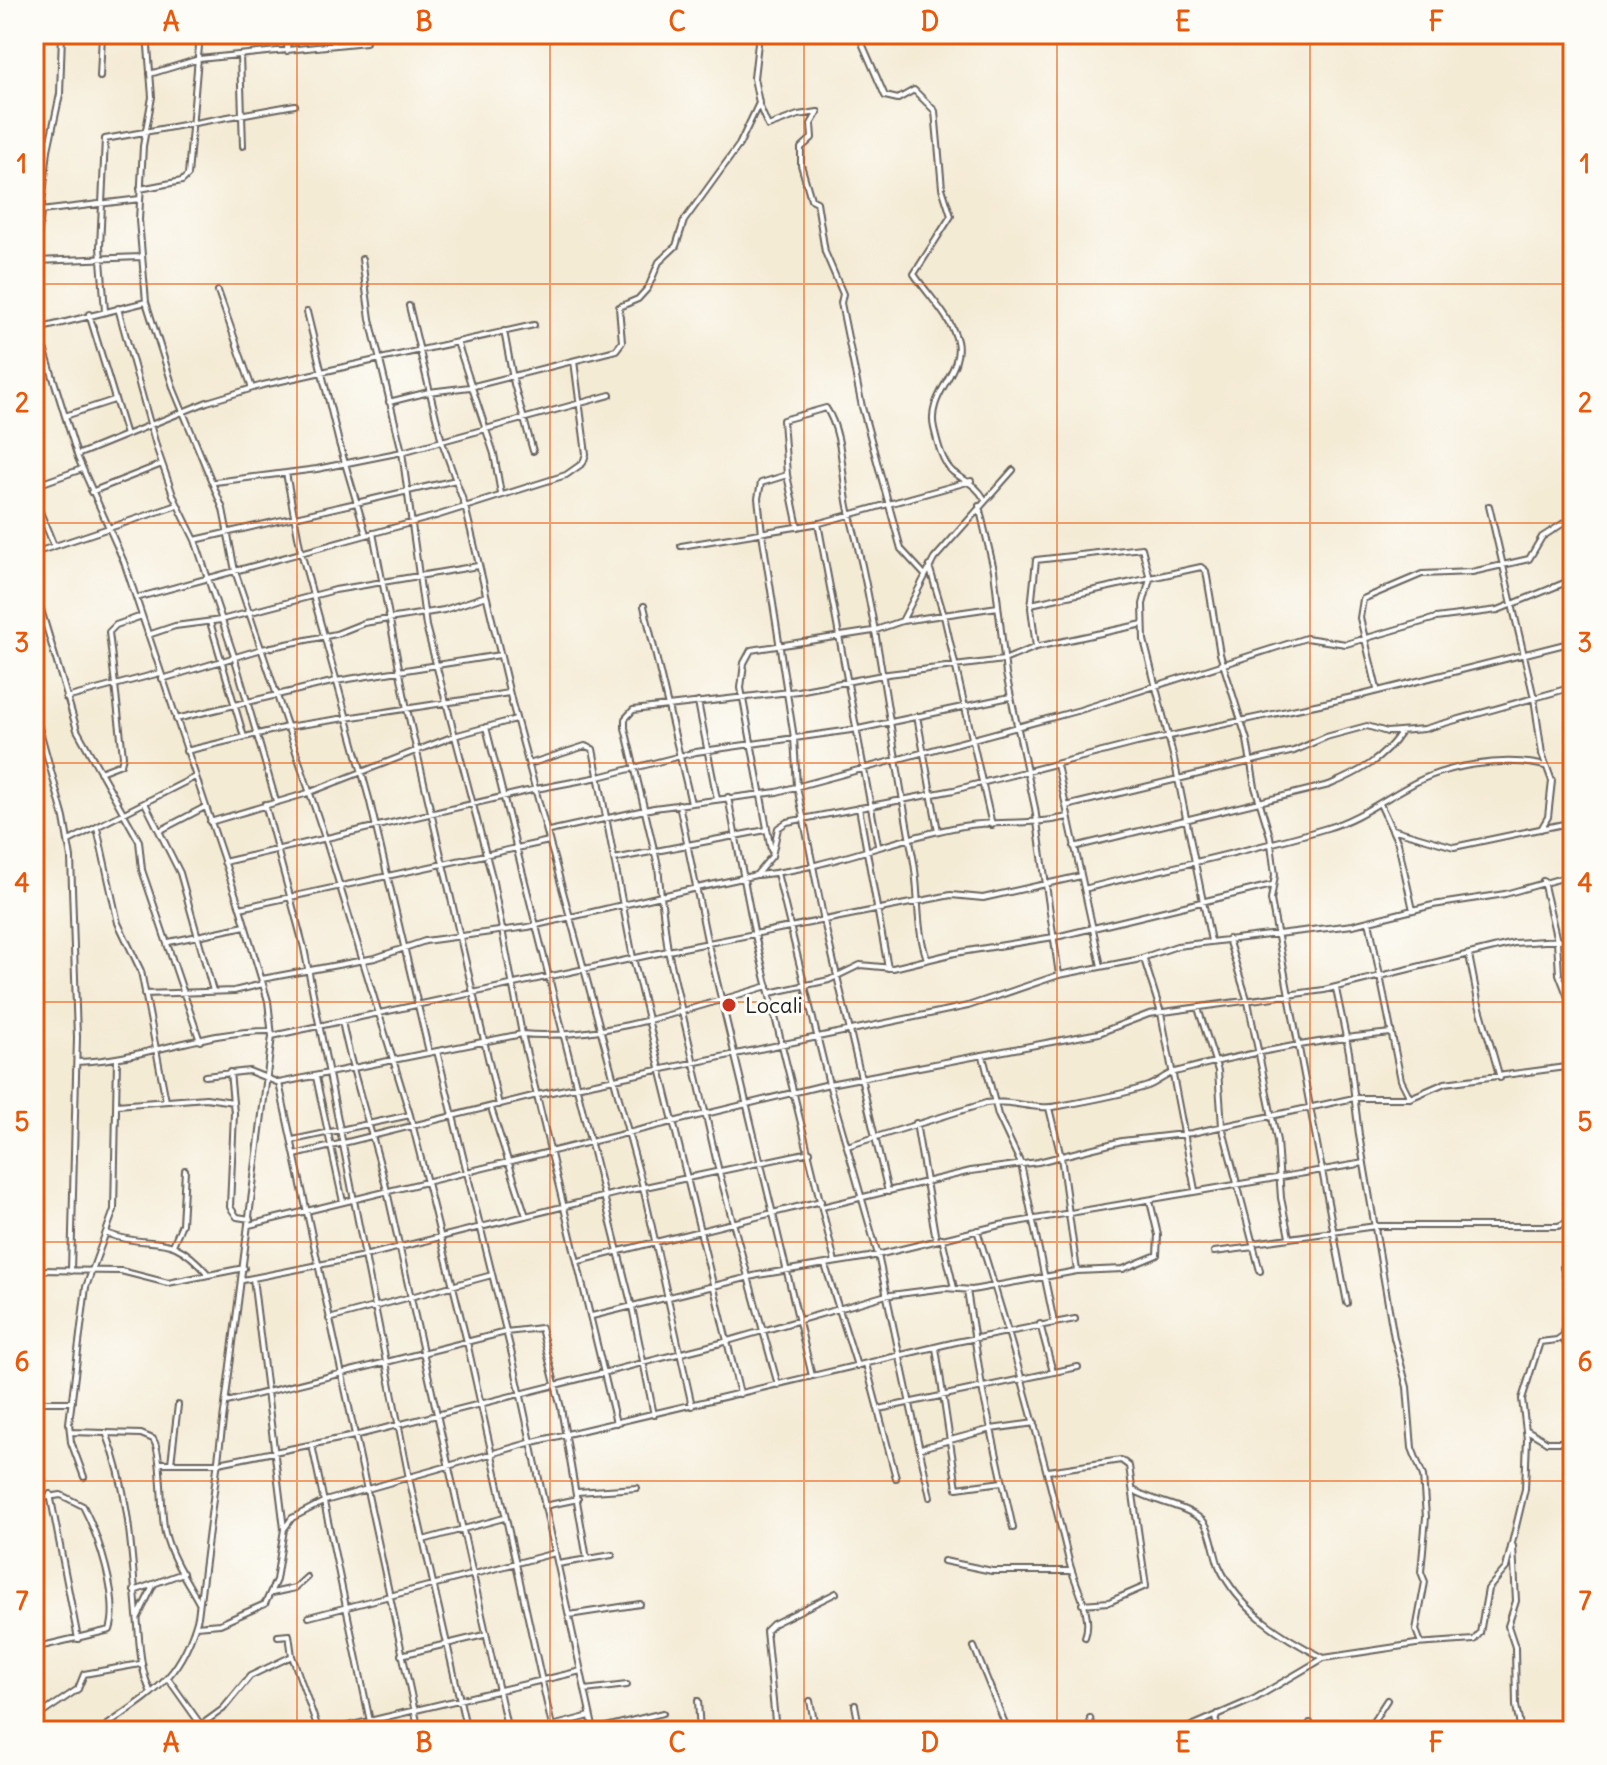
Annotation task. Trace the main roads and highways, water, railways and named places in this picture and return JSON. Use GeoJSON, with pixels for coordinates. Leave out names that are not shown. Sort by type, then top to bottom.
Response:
{"type":"FeatureCollection","features":[{"type":"Feature","properties":{"kind":"place","name":"Locali"},"geometry":{"type":"Point","coordinates":[729,1005]}}]}
